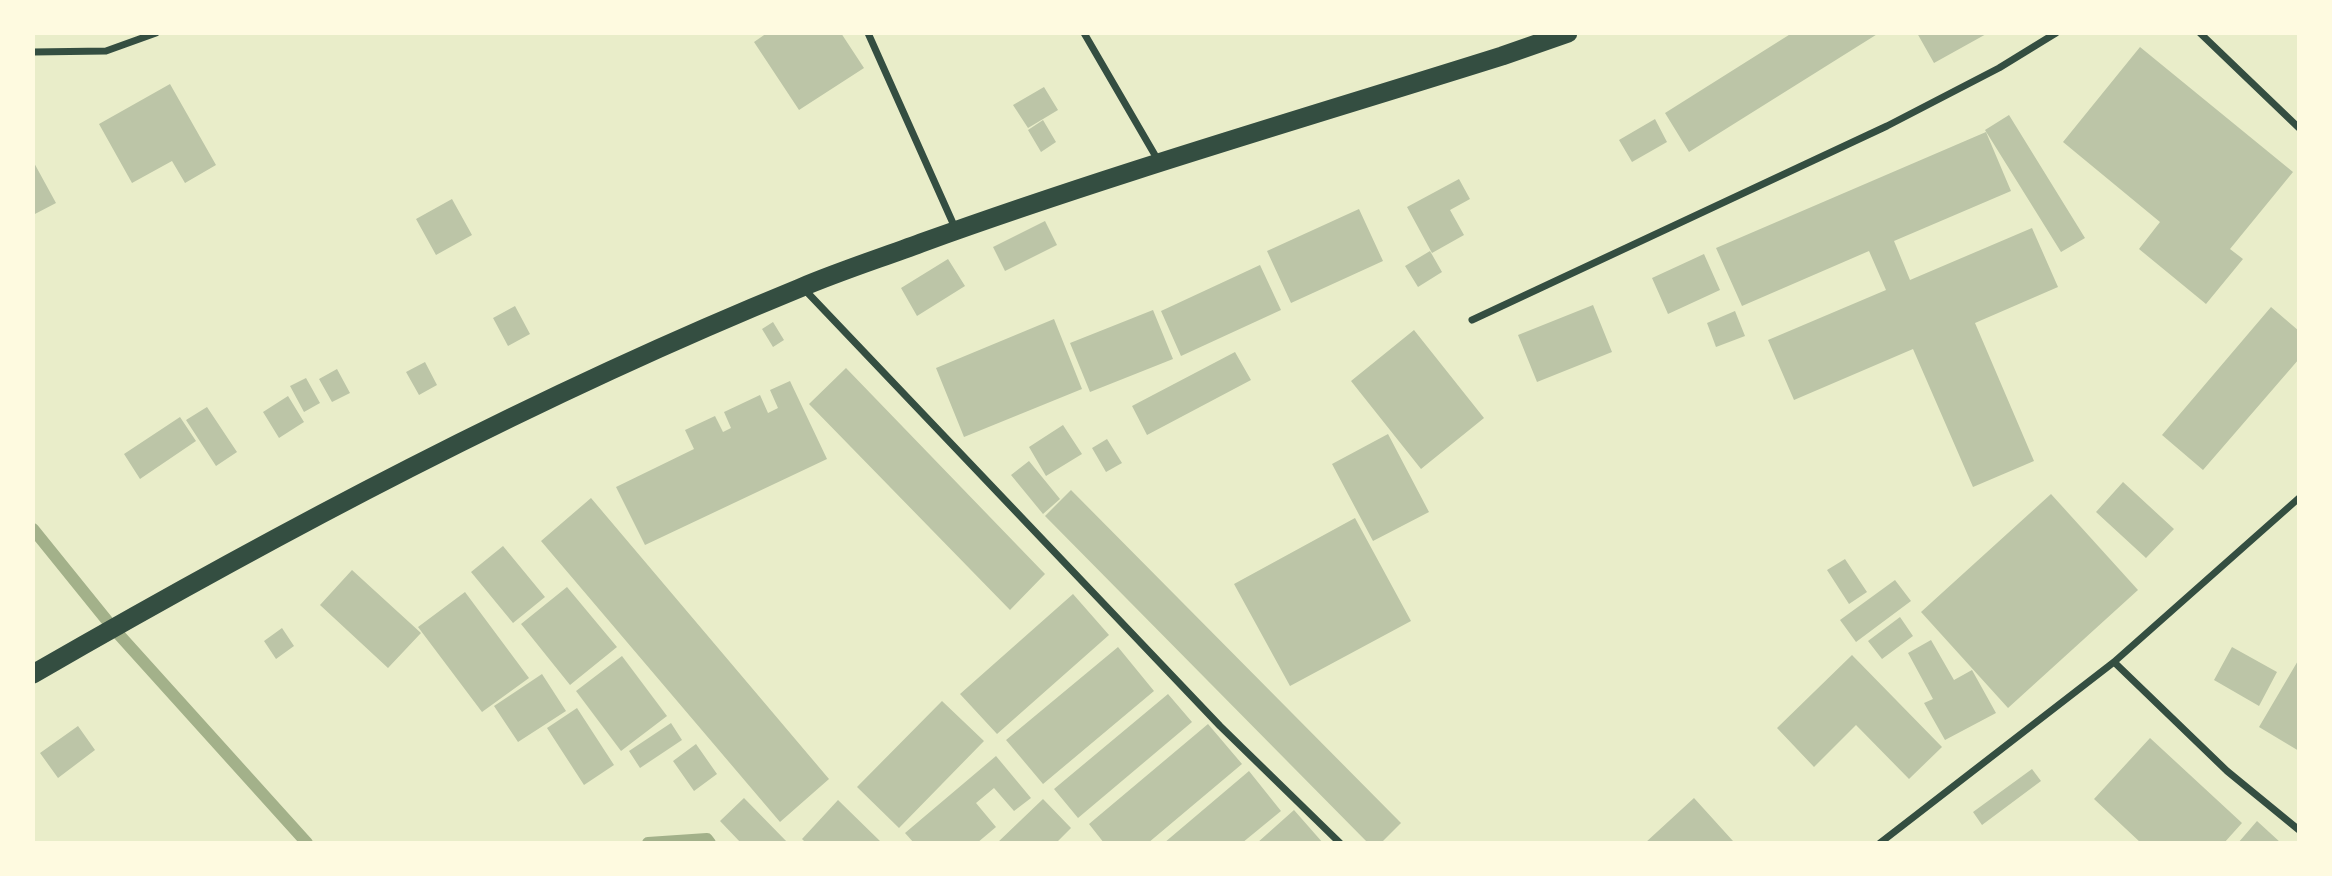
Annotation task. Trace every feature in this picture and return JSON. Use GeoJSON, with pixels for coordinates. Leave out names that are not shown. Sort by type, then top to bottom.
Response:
{"type":"FeatureCollection","features":[{"type":"Feature","properties":{"kind":"highway"},"geometry":{"type":"LineString","coordinates":[[33,674],[393,475],[636,359],[802,287],[1049,197],[1568,33]]}},
{"type":"Feature","properties":{"kind":"street"},"geometry":{"type":"LineString","coordinates":[[33,52],[107,51],[156,33]]}},
{"type":"Feature","properties":{"kind":"street"},"geometry":{"type":"LineString","coordinates":[[868,33],[957,230]]}},
{"type":"Feature","properties":{"kind":"street"},"geometry":{"type":"LineString","coordinates":[[1084,33],[1159,163]]}},
{"type":"Feature","properties":{"kind":"street"},"geometry":{"type":"LineString","coordinates":[[1472,320],[1887,126],[1999,68],[2056,33]]}},
{"type":"Feature","properties":{"kind":"street"},"geometry":{"type":"LineString","coordinates":[[2200,33],[2299,128]]}},
{"type":"Feature","properties":{"kind":"street"},"geometry":{"type":"LineString","coordinates":[[802,287],[1220,726],[1339,843]]}},
{"type":"Feature","properties":{"kind":"street"},"geometry":{"type":"LineString","coordinates":[[1880,843],[2114,662],[2299,498]]}},
{"type":"Feature","properties":{"kind":"street"},"geometry":{"type":"LineString","coordinates":[[2114,662],[2218,763],[2299,830]]}},
{"type":"Feature","properties":{"kind":"building"},"geometry":{"type":"Polygon","coordinates":[[[767,33],[841,33],[864,68],[799,110],[754,42],[767,33]]]}},
{"type":"Feature","properties":{"kind":"building"},"geometry":{"type":"Polygon","coordinates":[[[1792,33],[1879,33],[1689,152],[1665,113],[1792,33]]]}},
{"type":"Feature","properties":{"kind":"building"},"geometry":{"type":"Polygon","coordinates":[[[1917,33],[1988,33],[1934,63],[1917,33]]]}},
{"type":"Feature","properties":{"kind":"building"},"geometry":{"type":"Polygon","coordinates":[[[2140,47],[2293,172],[2230,249],[2243,259],[2206,304],[2139,249],[2160,222],[2063,142],[2140,47]]]}},
{"type":"Feature","properties":{"kind":"building"},"geometry":{"type":"Polygon","coordinates":[[[170,84],[216,165],[185,183],[172,161],[132,183],[99,124],[170,84]]]}},
{"type":"Feature","properties":{"kind":"building"},"geometry":{"type":"Polygon","coordinates":[[[1044,87],[1058,110],[1028,128],[1013,105],[1044,87]]]}},
{"type":"Feature","properties":{"kind":"building"},"geometry":{"type":"Polygon","coordinates":[[[2009,115],[2085,238],[2061,252],[1985,130],[2009,115]]]}},
{"type":"Feature","properties":{"kind":"building"},"geometry":{"type":"Polygon","coordinates":[[[1655,119],[1667,142],[1632,162],[1619,140],[1655,119]]]}},
{"type":"Feature","properties":{"kind":"building"},"geometry":{"type":"Polygon","coordinates":[[[1043,120],[1056,142],[1041,152],[1028,130],[1043,120]]]}},
{"type":"Feature","properties":{"kind":"building"},"geometry":{"type":"Polygon","coordinates":[[[1986,132],[2011,191],[1894,241],[1910,280],[2032,228],[2058,287],[1975,323],[2034,461],[1973,487],[1913,349],[1794,400],[1768,340],[1886,290],[1869,251],[1742,306],[1716,248],[1986,132]]]}},
{"type":"Feature","properties":{"kind":"building"},"geometry":{"type":"Polygon","coordinates":[[[33,161],[56,203],[33,215],[33,161]]]}},
{"type":"Feature","properties":{"kind":"building"},"geometry":{"type":"Polygon","coordinates":[[[1459,179],[1470,199],[1450,210],[1464,235],[1432,253],[1407,207],[1459,179]]]}},
{"type":"Feature","properties":{"kind":"building"},"geometry":{"type":"Polygon","coordinates":[[[452,199],[472,235],[436,255],[416,219],[452,199]]]}},
{"type":"Feature","properties":{"kind":"building"},"geometry":{"type":"Polygon","coordinates":[[[1359,209],[1383,261],[1291,303],[1267,251],[1359,209]]]}},
{"type":"Feature","properties":{"kind":"building"},"geometry":{"type":"Polygon","coordinates":[[[1045,221],[1057,245],[1005,271],[993,247],[1045,221]]]}},
{"type":"Feature","properties":{"kind":"building"},"geometry":{"type":"Polygon","coordinates":[[[1430,251],[1442,272],[1418,287],[1405,266],[1430,251]]]}},
{"type":"Feature","properties":{"kind":"building"},"geometry":{"type":"Polygon","coordinates":[[[1704,254],[1720,290],[1668,314],[1652,278],[1704,254]]]}},
{"type":"Feature","properties":{"kind":"building"},"geometry":{"type":"Polygon","coordinates":[[[948,259],[965,286],[917,316],[901,288],[948,259]]]}},
{"type":"Feature","properties":{"kind":"building"},"geometry":{"type":"Polygon","coordinates":[[[1260,265],[1281,310],[1181,356],[1161,311],[1260,265]]]}},
{"type":"Feature","properties":{"kind":"building"},"geometry":{"type":"Polygon","coordinates":[[[1593,305],[1612,352],[1537,382],[1518,335],[1593,305]]]}},
{"type":"Feature","properties":{"kind":"building"},"geometry":{"type":"Polygon","coordinates":[[[515,306],[530,334],[508,346],[493,318],[515,306]]]}},
{"type":"Feature","properties":{"kind":"building"},"geometry":{"type":"Polygon","coordinates":[[[2271,307],[2299,331],[2299,359],[2203,470],[2162,435],[2271,307]]]}},
{"type":"Feature","properties":{"kind":"building"},"geometry":{"type":"Polygon","coordinates":[[[1153,310],[1173,359],[1090,392],[1070,343],[1153,310]]]}},
{"type":"Feature","properties":{"kind":"building"},"geometry":{"type":"Polygon","coordinates":[[[1735,311],[1745,336],[1716,347],[1707,323],[1735,311]]]}},
{"type":"Feature","properties":{"kind":"building"},"geometry":{"type":"Polygon","coordinates":[[[1054,319],[1082,389],[964,437],[936,368],[1054,319]]]}},
{"type":"Feature","properties":{"kind":"building"},"geometry":{"type":"Polygon","coordinates":[[[773,322],[784,340],[773,347],[762,329],[773,322]]]}},
{"type":"Feature","properties":{"kind":"building"},"geometry":{"type":"Polygon","coordinates":[[[1414,330],[1484,418],[1421,469],[1351,381],[1414,330]]]}},
{"type":"Feature","properties":{"kind":"building"},"geometry":{"type":"Polygon","coordinates":[[[1235,352],[1251,380],[1147,435],[1132,406],[1235,352]]]}},
{"type":"Feature","properties":{"kind":"building"},"geometry":{"type":"Polygon","coordinates":[[[425,362],[437,385],[419,395],[406,372],[425,362]]]}},
{"type":"Feature","properties":{"kind":"building"},"geometry":{"type":"Polygon","coordinates":[[[846,368],[1045,574],[1010,610],[809,404],[846,368]]]}},
{"type":"Feature","properties":{"kind":"building"},"geometry":{"type":"Polygon","coordinates":[[[337,369],[350,393],[332,402],[319,379],[337,369]]]}},
{"type":"Feature","properties":{"kind":"building"},"geometry":{"type":"Polygon","coordinates":[[[306,378],[320,403],[304,412],[290,386],[306,378]]]}},
{"type":"Feature","properties":{"kind":"building"},"geometry":{"type":"Polygon","coordinates":[[[790,381],[827,459],[645,545],[616,487],[694,449],[685,430],[715,416],[723,432],[731,428],[724,412],[760,395],[768,413],[778,408],[770,390],[790,381]]]}},
{"type":"Feature","properties":{"kind":"building"},"geometry":{"type":"Polygon","coordinates":[[[288,396],[304,422],[279,438],[263,412],[288,396]]]}},
{"type":"Feature","properties":{"kind":"building"},"geometry":{"type":"Polygon","coordinates":[[[207,407],[237,452],[216,466],[186,420],[207,407]]]}},
{"type":"Feature","properties":{"kind":"building"},"geometry":{"type":"Polygon","coordinates":[[[180,417],[196,441],[140,479],[124,454],[180,417]]]}},
{"type":"Feature","properties":{"kind":"building"},"geometry":{"type":"Polygon","coordinates":[[[1063,425],[1082,454],[1046,476],[1029,447],[1063,425]]]}},
{"type":"Feature","properties":{"kind":"building"},"geometry":{"type":"Polygon","coordinates":[[[1388,434],[1429,512],[1373,541],[1332,464],[1388,434]]]}},
{"type":"Feature","properties":{"kind":"building"},"geometry":{"type":"Polygon","coordinates":[[[1107,439],[1122,463],[1106,472],[1092,448],[1107,439]]]}},
{"type":"Feature","properties":{"kind":"building"},"geometry":{"type":"Polygon","coordinates":[[[1029,461],[1060,499],[1043,514],[1011,475],[1029,461]]]}},
{"type":"Feature","properties":{"kind":"building"},"geometry":{"type":"Polygon","coordinates":[[[2123,482],[2174,529],[2146,558],[2096,512],[2123,482]]]}},
{"type":"Feature","properties":{"kind":"building"},"geometry":{"type":"Polygon","coordinates":[[[1071,490],[1401,823],[1381,843],[1368,843],[1045,516],[1071,490]]]}},
{"type":"Feature","properties":{"kind":"building"},"geometry":{"type":"Polygon","coordinates":[[[2051,494],[2138,590],[2008,708],[1921,612],[2051,494]]]}},
{"type":"Feature","properties":{"kind":"building"},"geometry":{"type":"Polygon","coordinates":[[[591,498],[829,779],[780,822],[541,541],[591,498]]]}},
{"type":"Feature","properties":{"kind":"building"},"geometry":{"type":"Polygon","coordinates":[[[1355,518],[1411,621],[1290,686],[1234,584],[1355,518]]]}},
{"type":"Feature","properties":{"kind":"building"},"geometry":{"type":"Polygon","coordinates":[[[503,546],[545,597],[513,623],[471,572],[503,546]]]}},
{"type":"Feature","properties":{"kind":"building"},"geometry":{"type":"Polygon","coordinates":[[[1845,559],[1867,592],[1849,604],[1827,570],[1845,559]]]}},
{"type":"Feature","properties":{"kind":"building"},"geometry":{"type":"Polygon","coordinates":[[[352,570],[421,633],[388,668],[320,605],[352,570]]]}},
{"type":"Feature","properties":{"kind":"building"},"geometry":{"type":"Polygon","coordinates":[[[1895,580],[1911,601],[1856,642],[1840,620],[1895,580]]]}},
{"type":"Feature","properties":{"kind":"building"},"geometry":{"type":"Polygon","coordinates":[[[567,587],[617,647],[570,685],[521,624],[567,587]]]}},
{"type":"Feature","properties":{"kind":"building"},"geometry":{"type":"Polygon","coordinates":[[[465,592],[529,678],[482,712],[418,627],[465,592]]]}},
{"type":"Feature","properties":{"kind":"building"},"geometry":{"type":"Polygon","coordinates":[[[1073,594],[1109,635],[997,734],[960,694],[1073,594]]]}},
{"type":"Feature","properties":{"kind":"building"},"geometry":{"type":"Polygon","coordinates":[[[1900,617],[1913,636],[1882,659],[1868,641],[1900,617]]]}},
{"type":"Feature","properties":{"kind":"building"},"geometry":{"type":"Polygon","coordinates":[[[282,628],[294,646],[276,659],[264,641],[282,628]]]}},
{"type":"Feature","properties":{"kind":"building"},"geometry":{"type":"Polygon","coordinates":[[[1931,640],[1954,680],[1972,670],[1996,713],[1945,740],[1924,703],[1933,699],[1908,653],[1931,640]]]}},
{"type":"Feature","properties":{"kind":"building"},"geometry":{"type":"Polygon","coordinates":[[[1118,647],[1154,691],[1043,784],[1006,740],[1118,647]]]}},
{"type":"Feature","properties":{"kind":"building"},"geometry":{"type":"Polygon","coordinates":[[[2232,647],[2277,672],[2259,706],[2214,680],[2232,647]]]}},
{"type":"Feature","properties":{"kind":"building"},"geometry":{"type":"Polygon","coordinates":[[[1852,655],[1942,747],[1909,779],[1856,725],[1814,767],[1777,728],[1852,655]]]}},
{"type":"Feature","properties":{"kind":"building"},"geometry":{"type":"Polygon","coordinates":[[[622,656],[667,716],[621,751],[576,691],[622,656]]]}},
{"type":"Feature","properties":{"kind":"building"},"geometry":{"type":"Polygon","coordinates":[[[2299,659],[2299,751],[2259,727],[2299,659]]]}},
{"type":"Feature","properties":{"kind":"building"},"geometry":{"type":"Polygon","coordinates":[[[542,674],[566,711],[518,742],[494,706],[542,674]]]}},
{"type":"Feature","properties":{"kind":"building"},"geometry":{"type":"Polygon","coordinates":[[[1168,694],[1192,722],[1078,818],[1054,789],[1168,694]]]}},
{"type":"Feature","properties":{"kind":"building"},"geometry":{"type":"Polygon","coordinates":[[[942,701],[984,741],[899,828],[857,787],[942,701]]]}},
{"type":"Feature","properties":{"kind":"building"},"geometry":{"type":"Polygon","coordinates":[[[577,708],[614,765],[584,785],[547,728],[577,708]]]}},
{"type":"Feature","properties":{"kind":"building"},"geometry":{"type":"Polygon","coordinates":[[[671,723],[682,740],[640,768],[629,751],[671,723]]]}},
{"type":"Feature","properties":{"kind":"building"},"geometry":{"type":"Polygon","coordinates":[[[1208,724],[1242,764],[1148,843],[1104,843],[1089,824],[1208,724]]]}},
{"type":"Feature","properties":{"kind":"building"},"geometry":{"type":"Polygon","coordinates":[[[78,726],[95,750],[58,778],[40,753],[78,726]]]}},
{"type":"Feature","properties":{"kind":"building"},"geometry":{"type":"Polygon","coordinates":[[[2150,738],[2242,823],[2224,843],[2141,843],[2094,799],[2150,738]]]}},
{"type":"Feature","properties":{"kind":"building"},"geometry":{"type":"Polygon","coordinates":[[[696,744],[717,774],[694,791],[673,761],[696,744]]]}},
{"type":"Feature","properties":{"kind":"building"},"geometry":{"type":"Polygon","coordinates":[[[996,756],[1031,798],[1014,811],[994,788],[976,803],[996,827],[977,843],[914,843],[905,833],[996,756]]]}},
{"type":"Feature","properties":{"kind":"building"},"geometry":{"type":"Polygon","coordinates":[[[2032,769],[2041,781],[1982,825],[1973,812],[2032,769]]]}},
{"type":"Feature","properties":{"kind":"building"},"geometry":{"type":"Polygon","coordinates":[[[1249,771],[1281,811],[1242,843],[1164,843],[1249,771]]]}},
{"type":"Feature","properties":{"kind":"building"},"geometry":{"type":"Polygon","coordinates":[[[744,798],[788,843],[741,843],[720,821],[744,798]]]}},
{"type":"Feature","properties":{"kind":"building"},"geometry":{"type":"Polygon","coordinates":[[[1694,798],[1733,841],[1645,843],[1694,798]]]}},
{"type":"Feature","properties":{"kind":"building"},"geometry":{"type":"Polygon","coordinates":[[[1043,799],[1071,828],[1056,843],[997,843],[1043,799]]]}},
{"type":"Feature","properties":{"kind":"building"},"geometry":{"type":"Polygon","coordinates":[[[838,800],[882,843],[806,843],[802,839],[838,800]]]}},
{"type":"Feature","properties":{"kind":"building"},"geometry":{"type":"Polygon","coordinates":[[[1294,810],[1323,843],[1257,843],[1294,810]]]}},
{"type":"Feature","properties":{"kind":"building"},"geometry":{"type":"Polygon","coordinates":[[[2257,821],[2281,843],[2238,843],[2257,821]]]}},
{"type":"Feature","properties":{"kind":"waterway"},"geometry":{"type":"LineString","coordinates":[[33,529],[113,628],[307,843]]}},
{"type":"Feature","properties":{"kind":"waterway"},"geometry":{"type":"LineString","coordinates":[[648,843],[707,839],[710,843]]}}]}
